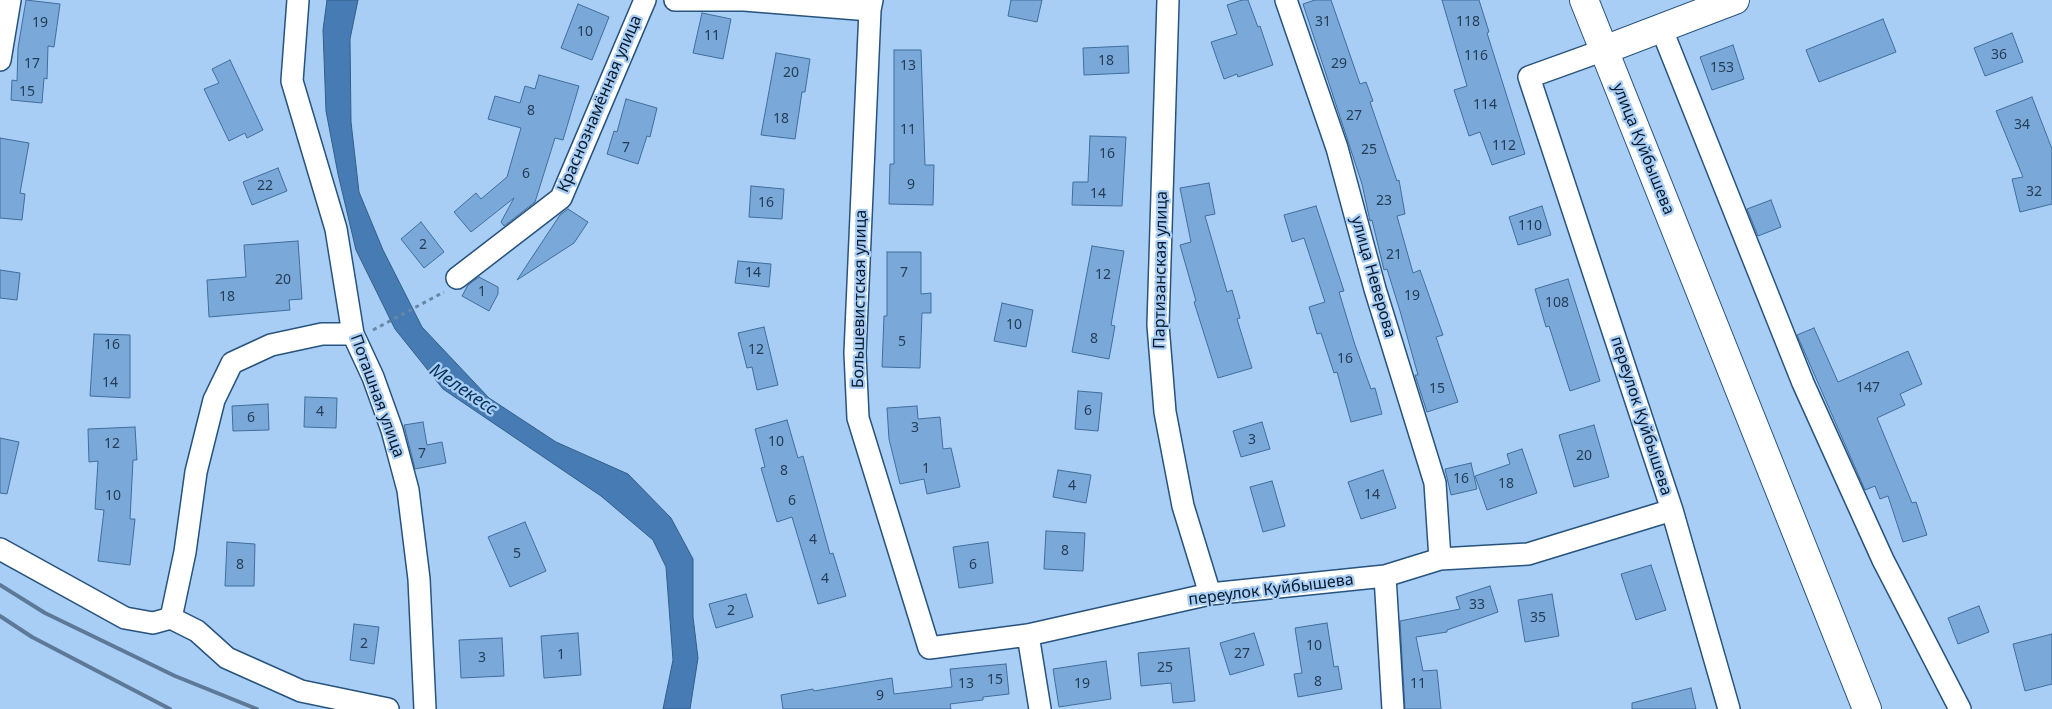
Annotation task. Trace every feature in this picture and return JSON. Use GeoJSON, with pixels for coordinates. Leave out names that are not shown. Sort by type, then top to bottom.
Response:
{"type":"FeatureCollection","features":[{"type":"Feature","properties":{"kind":"main road","name":"улица Куйбышева"},"geometry":{"type":"LineString","coordinates":[[1584,0],[1867,709]]}},
{"type":"Feature","properties":{"kind":"main road"},"geometry":{"type":"LineString","coordinates":[[1604,50],[1662,30],[1735,0]]}},
{"type":"Feature","properties":{"kind":"street"},"geometry":{"type":"LineString","coordinates":[[0,60],[10,0]]}},
{"type":"Feature","properties":{"kind":"street","name":"Поташная улица"},"geometry":{"type":"LineString","coordinates":[[298,0],[292,81],[336,230],[373,376],[392,430],[408,490],[419,578],[425,709]]}},
{"type":"Feature","properties":{"kind":"street","name":"Краснознамённая улица"},"geometry":{"type":"LineString","coordinates":[[457,278],[561,198],[645,0]]}},
{"type":"Feature","properties":{"kind":"street"},"geometry":{"type":"LineString","coordinates":[[675,0],[744,0],[871,5]]}},
{"type":"Feature","properties":{"kind":"street","name":"Партизанская улица"},"geometry":{"type":"LineString","coordinates":[[1168,0],[1158,325],[1165,412],[1182,506],[1210,594]]}},
{"type":"Feature","properties":{"kind":"street","name":"улица Неверова"},"geometry":{"type":"LineString","coordinates":[[1286,0],[1338,148],[1375,289],[1434,483],[1440,559]]}},
{"type":"Feature","properties":{"kind":"street","name":"Большевистская улица"},"geometry":{"type":"LineString","coordinates":[[871,5],[855,353],[858,418],[929,648]]}},
{"type":"Feature","properties":{"kind":"street"},"geometry":{"type":"LineString","coordinates":[[1662,30],[1803,383],[1883,560],[1960,709]]}},
{"type":"Feature","properties":{"kind":"street","name":"переулок Куйбышева"},"geometry":{"type":"LineString","coordinates":[[929,648],[1028,635],[1210,594],[1385,576],[1440,559],[1528,554],[1672,510],[1528,77],[1604,50]]}},
{"type":"Feature","properties":{"kind":"street"},"geometry":{"type":"LineString","coordinates":[[171,618],[185,552],[196,472],[214,400],[232,362],[271,345],[322,334],[361,333]]}},
{"type":"Feature","properties":{"kind":"street"},"geometry":{"type":"LineString","coordinates":[[1672,510],[1729,709]]}},
{"type":"Feature","properties":{"kind":"street"},"geometry":{"type":"LineString","coordinates":[[0,549],[125,618],[153,623],[171,618],[196,631],[227,658],[301,691],[388,709]]}},
{"type":"Feature","properties":{"kind":"street"},"geometry":{"type":"LineString","coordinates":[[1385,576],[1393,709]]}},
{"type":"Feature","properties":{"kind":"street"},"geometry":{"type":"LineString","coordinates":[[1028,635],[1040,709]]}},
{"type":"Feature","properties":{"kind":"path"},"geometry":{"type":"LineString","coordinates":[[361,333],[442,295]]}},
{"type":"Feature","properties":{"kind":"water","name":"Мелекесс"},"geometry":{"type":"Polygon","coordinates":[[[327,0],[358,0],[350,39],[351,122],[359,192],[383,250],[422,327],[489,398],[556,442],[628,474],[671,518],[693,559],[693,617],[698,658],[690,709],[663,709],[673,660],[666,567],[653,540],[601,496],[443,389],[395,329],[356,250],[338,174],[326,111],[323,30],[327,0]]]}},
{"type":"Feature","properties":{"kind":"building"},"geometry":{"type":"Polygon","coordinates":[[[26,0],[60,4],[54,47],[48,46],[47,79],[44,78],[42,103],[11,100],[12,80],[17,81],[18,48],[26,0]]]}},
{"type":"Feature","properties":{"kind":"building"},"geometry":{"type":"Polygon","coordinates":[[[1011,0],[1042,0],[1037,22],[1008,16],[1011,0]]]}},
{"type":"Feature","properties":{"kind":"building"},"geometry":{"type":"Polygon","coordinates":[[[1248,0],[1258,27],[1260,26],[1273,65],[1238,77],[1237,74],[1224,79],[1211,42],[1237,34],[1227,5],[1248,0]]]}},
{"type":"Feature","properties":{"kind":"building"},"geometry":{"type":"Polygon","coordinates":[[[1315,0],[1331,0],[1360,84],[1366,82],[1373,101],[1370,102],[1397,181],[1399,180],[1405,214],[1397,216],[1413,273],[1420,270],[1443,335],[1436,337],[1458,402],[1427,412],[1415,375],[1418,375],[1400,311],[1387,269],[1384,270],[1372,220],[1370,221],[1362,184],[1303,4],[1315,0]]]}},
{"type":"Feature","properties":{"kind":"building"},"geometry":{"type":"Polygon","coordinates":[[[1442,0],[1479,0],[1489,32],[1487,33],[1525,154],[1492,165],[1480,132],[1469,136],[1454,90],[1467,86],[1442,0]]]}},
{"type":"Feature","properties":{"kind":"building"},"geometry":{"type":"Polygon","coordinates":[[[578,4],[609,17],[592,60],[561,48],[578,4]]]}},
{"type":"Feature","properties":{"kind":"building"},"geometry":{"type":"Polygon","coordinates":[[[702,13],[731,19],[723,59],[693,53],[702,13]]]}},
{"type":"Feature","properties":{"kind":"building"},"geometry":{"type":"Polygon","coordinates":[[[1883,19],[1896,52],[1819,82],[1806,50],[1883,19]]]}},
{"type":"Feature","properties":{"kind":"building"},"geometry":{"type":"Polygon","coordinates":[[[2012,33],[2023,62],[1985,76],[1974,48],[2012,33]]]}},
{"type":"Feature","properties":{"kind":"building"},"geometry":{"type":"Polygon","coordinates":[[[1733,45],[1744,79],[1712,90],[1700,57],[1733,45]]]}},
{"type":"Feature","properties":{"kind":"building"},"geometry":{"type":"Polygon","coordinates":[[[1128,46],[1129,73],[1084,75],[1083,48],[1128,46]]]}},
{"type":"Feature","properties":{"kind":"building"},"geometry":{"type":"Polygon","coordinates":[[[894,50],[921,50],[925,165],[934,165],[933,205],[889,204],[890,164],[894,164],[894,50]]]}},
{"type":"Feature","properties":{"kind":"building"},"geometry":{"type":"Polygon","coordinates":[[[776,53],[810,59],[805,92],[802,92],[795,139],[761,135],[776,53]]]}},
{"type":"Feature","properties":{"kind":"building"},"geometry":{"type":"Polygon","coordinates":[[[230,60],[263,130],[247,138],[245,133],[229,141],[204,89],[219,83],[212,69],[230,60]]]}},
{"type":"Feature","properties":{"kind":"building"},"geometry":{"type":"Polygon","coordinates":[[[539,75],[579,86],[563,140],[555,138],[535,202],[504,226],[501,222],[514,198],[471,232],[454,212],[476,193],[481,199],[507,177],[521,128],[488,119],[495,96],[520,103],[525,86],[535,89],[539,75]]]}},
{"type":"Feature","properties":{"kind":"building"},"geometry":{"type":"Polygon","coordinates":[[[2032,97],[2052,149],[2052,204],[2020,212],[2012,179],[2023,177],[1996,111],[2032,97]]]}},
{"type":"Feature","properties":{"kind":"building"},"geometry":{"type":"Polygon","coordinates":[[[626,99],[657,108],[650,137],[647,136],[638,164],[607,154],[614,131],[617,132],[626,99]]]}},
{"type":"Feature","properties":{"kind":"building"},"geometry":{"type":"Polygon","coordinates":[[[1090,136],[1126,137],[1122,206],[1072,205],[1073,182],[1088,182],[1090,136]]]}},
{"type":"Feature","properties":{"kind":"building"},"geometry":{"type":"Polygon","coordinates":[[[0,138],[29,143],[20,193],[25,194],[22,220],[0,218],[0,138]]]}},
{"type":"Feature","properties":{"kind":"building"},"geometry":{"type":"Polygon","coordinates":[[[278,168],[287,191],[252,205],[243,182],[278,168]]]}},
{"type":"Feature","properties":{"kind":"building"},"geometry":{"type":"Polygon","coordinates":[[[1209,183],[1215,214],[1205,216],[1227,292],[1232,290],[1240,318],[1237,319],[1252,368],[1218,378],[1194,302],[1196,301],[1180,245],[1191,242],[1180,188],[1209,183]]]}},
{"type":"Feature","properties":{"kind":"building"},"geometry":{"type":"Polygon","coordinates":[[[751,186],[784,189],[782,219],[749,217],[751,186]]]}},
{"type":"Feature","properties":{"kind":"building"},"geometry":{"type":"Polygon","coordinates":[[[1771,200],[1781,227],[1758,236],[1747,209],[1771,200]]]}},
{"type":"Feature","properties":{"kind":"building"},"geometry":{"type":"Polygon","coordinates":[[[1316,206],[1344,291],[1339,292],[1355,345],[1371,389],[1375,388],[1382,414],[1351,422],[1337,372],[1334,373],[1321,333],[1317,334],[1309,307],[1325,302],[1304,238],[1292,242],[1284,215],[1316,206]]]}},
{"type":"Feature","properties":{"kind":"building"},"geometry":{"type":"Polygon","coordinates":[[[1542,206],[1551,235],[1518,245],[1509,217],[1542,206]]]}},
{"type":"Feature","properties":{"kind":"building"},"geometry":{"type":"Polygon","coordinates":[[[568,209],[588,222],[574,243],[517,280],[560,215],[568,209]]]}},
{"type":"Feature","properties":{"kind":"building"},"geometry":{"type":"Polygon","coordinates":[[[421,222],[444,252],[424,268],[401,239],[421,222]]]}},
{"type":"Feature","properties":{"kind":"building"},"geometry":{"type":"Polygon","coordinates":[[[298,241],[302,299],[289,300],[290,310],[209,317],[207,280],[246,277],[244,245],[298,241]]]}},
{"type":"Feature","properties":{"kind":"building"},"geometry":{"type":"Polygon","coordinates":[[[1092,246],[1124,251],[1111,325],[1115,326],[1109,359],[1072,352],[1092,246]]]}},
{"type":"Feature","properties":{"kind":"building"},"geometry":{"type":"Polygon","coordinates":[[[887,252],[921,252],[921,294],[931,293],[931,313],[922,313],[920,368],[882,367],[884,316],[887,316],[887,252]]]}},
{"type":"Feature","properties":{"kind":"building"},"geometry":{"type":"Polygon","coordinates":[[[738,261],[771,264],[769,287],[735,283],[738,261]]]}},
{"type":"Feature","properties":{"kind":"building"},"geometry":{"type":"Polygon","coordinates":[[[0,270],[20,273],[17,300],[0,298],[0,270]]]}},
{"type":"Feature","properties":{"kind":"building"},"geometry":{"type":"Polygon","coordinates":[[[479,277],[498,287],[498,294],[489,311],[462,296],[468,285],[479,277]]]}},
{"type":"Feature","properties":{"kind":"building"},"geometry":{"type":"Polygon","coordinates":[[[1568,279],[1600,381],[1570,391],[1549,326],[1546,327],[1535,289],[1568,279]]]}},
{"type":"Feature","properties":{"kind":"building"},"geometry":{"type":"Polygon","coordinates":[[[1002,303],[1033,310],[1026,347],[994,341],[1002,303]]]}},
{"type":"Feature","properties":{"kind":"building"},"geometry":{"type":"Polygon","coordinates":[[[764,327],[778,385],[757,390],[752,367],[747,368],[738,333],[764,327]]]}},
{"type":"Feature","properties":{"kind":"building"},"geometry":{"type":"Polygon","coordinates":[[[1814,328],[1838,382],[1908,351],[1922,384],[1900,394],[1905,405],[1877,418],[1912,503],[1916,502],[1927,535],[1903,542],[1888,496],[1880,499],[1875,486],[1865,490],[1797,335],[1814,328]]]}},
{"type":"Feature","properties":{"kind":"building"},"geometry":{"type":"Polygon","coordinates":[[[94,334],[130,335],[130,398],[90,396],[94,334]]]}},
{"type":"Feature","properties":{"kind":"building"},"geometry":{"type":"Polygon","coordinates":[[[1078,391],[1102,393],[1098,431],[1075,429],[1078,391]]]}},
{"type":"Feature","properties":{"kind":"building"},"geometry":{"type":"Polygon","coordinates":[[[305,397],[337,398],[336,428],[304,427],[305,397]]]}},
{"type":"Feature","properties":{"kind":"building"},"geometry":{"type":"Polygon","coordinates":[[[268,404],[269,430],[233,431],[232,406],[268,404]]]}},
{"type":"Feature","properties":{"kind":"building"},"geometry":{"type":"Polygon","coordinates":[[[917,406],[918,419],[940,417],[943,449],[951,448],[960,487],[927,494],[924,479],[900,484],[889,439],[887,408],[917,406]]]}},
{"type":"Feature","properties":{"kind":"building"},"geometry":{"type":"Polygon","coordinates":[[[787,420],[798,458],[803,456],[830,554],[833,553],[846,596],[818,604],[792,517],[777,522],[761,468],[765,467],[755,429],[787,420]]]}},
{"type":"Feature","properties":{"kind":"building"},"geometry":{"type":"Polygon","coordinates":[[[423,422],[427,445],[442,442],[446,463],[415,469],[404,425],[423,422]]]}},
{"type":"Feature","properties":{"kind":"building"},"geometry":{"type":"Polygon","coordinates":[[[1262,422],[1270,449],[1241,457],[1233,431],[1262,422]]]}},
{"type":"Feature","properties":{"kind":"building"},"geometry":{"type":"Polygon","coordinates":[[[1594,425],[1609,477],[1574,487],[1559,435],[1594,425]]]}},
{"type":"Feature","properties":{"kind":"building"},"geometry":{"type":"Polygon","coordinates":[[[135,427],[137,460],[133,460],[130,519],[135,519],[130,565],[98,561],[104,510],[95,509],[98,461],[89,462],[88,429],[135,427]]]}},
{"type":"Feature","properties":{"kind":"building"},"geometry":{"type":"Polygon","coordinates":[[[0,438],[19,442],[7,494],[0,493],[0,438]]]}},
{"type":"Feature","properties":{"kind":"building"},"geometry":{"type":"Polygon","coordinates":[[[1522,449],[1537,493],[1487,510],[1475,476],[1510,464],[1507,454],[1522,449]]]}},
{"type":"Feature","properties":{"kind":"building"},"geometry":{"type":"Polygon","coordinates":[[[1471,463],[1477,489],[1451,495],[1445,469],[1471,463]]]}},
{"type":"Feature","properties":{"kind":"building"},"geometry":{"type":"Polygon","coordinates":[[[1058,470],[1091,475],[1086,503],[1053,497],[1058,470]]]}},
{"type":"Feature","properties":{"kind":"building"},"geometry":{"type":"Polygon","coordinates":[[[1383,470],[1396,508],[1361,519],[1348,482],[1383,470]]]}},
{"type":"Feature","properties":{"kind":"building"},"geometry":{"type":"Polygon","coordinates":[[[1272,481],[1285,526],[1263,532],[1250,487],[1272,481]]]}},
{"type":"Feature","properties":{"kind":"building"},"geometry":{"type":"Polygon","coordinates":[[[525,522],[546,571],[510,587],[488,537],[525,522]]]}},
{"type":"Feature","properties":{"kind":"building"},"geometry":{"type":"Polygon","coordinates":[[[1046,531],[1085,533],[1083,571],[1044,569],[1046,531]]]}},
{"type":"Feature","properties":{"kind":"building"},"geometry":{"type":"Polygon","coordinates":[[[227,542],[255,544],[254,586],[225,586],[227,542]]]}},
{"type":"Feature","properties":{"kind":"building"},"geometry":{"type":"Polygon","coordinates":[[[988,542],[993,583],[959,588],[953,547],[988,542]]]}},
{"type":"Feature","properties":{"kind":"building"},"geometry":{"type":"Polygon","coordinates":[[[1651,565],[1666,610],[1636,620],[1621,574],[1651,565]]]}},
{"type":"Feature","properties":{"kind":"building"},"geometry":{"type":"Polygon","coordinates":[[[1490,586],[1498,612],[1447,630],[1447,632],[1416,637],[1423,671],[1437,670],[1441,709],[1405,709],[1400,621],[1460,609],[1456,597],[1490,586]]]}},
{"type":"Feature","properties":{"kind":"building"},"geometry":{"type":"Polygon","coordinates":[[[746,594],[753,617],[716,628],[709,604],[746,594]]]}},
{"type":"Feature","properties":{"kind":"building"},"geometry":{"type":"Polygon","coordinates":[[[1552,594],[1559,636],[1525,642],[1518,600],[1552,594]]]}},
{"type":"Feature","properties":{"kind":"building"},"geometry":{"type":"Polygon","coordinates":[[[1979,606],[1989,632],[1958,644],[1948,618],[1979,606]]]}},
{"type":"Feature","properties":{"kind":"building"},"geometry":{"type":"Polygon","coordinates":[[[1327,623],[1334,667],[1338,666],[1342,689],[1298,697],[1294,674],[1302,673],[1295,628],[1327,623]]]}},
{"type":"Feature","properties":{"kind":"building"},"geometry":{"type":"Polygon","coordinates":[[[354,624],[379,627],[374,664],[350,660],[354,624]]]}},
{"type":"Feature","properties":{"kind":"building"},"geometry":{"type":"Polygon","coordinates":[[[578,633],[581,675],[544,678],[541,636],[578,633]]]}},
{"type":"Feature","properties":{"kind":"building"},"geometry":{"type":"Polygon","coordinates":[[[1254,633],[1264,665],[1230,675],[1220,643],[1254,633]]]}},
{"type":"Feature","properties":{"kind":"building"},"geometry":{"type":"Polygon","coordinates":[[[2052,634],[2052,684],[2025,691],[2013,644],[2052,634]]]}},
{"type":"Feature","properties":{"kind":"building"},"geometry":{"type":"Polygon","coordinates":[[[502,638],[504,676],[461,678],[459,640],[502,638]]]}},
{"type":"Feature","properties":{"kind":"building"},"geometry":{"type":"Polygon","coordinates":[[[1189,648],[1195,701],[1173,703],[1171,683],[1141,686],[1138,653],[1189,648]]]}},
{"type":"Feature","properties":{"kind":"building"},"geometry":{"type":"Polygon","coordinates":[[[1106,661],[1111,699],[1059,707],[1053,669],[1106,661]]]}},
{"type":"Feature","properties":{"kind":"building"},"geometry":{"type":"Polygon","coordinates":[[[1006,664],[1009,694],[983,697],[983,700],[950,704],[951,709],[783,709],[781,695],[892,678],[894,694],[952,687],[950,669],[1006,664]]]}},
{"type":"Feature","properties":{"kind":"building"},"geometry":{"type":"Polygon","coordinates":[[[1691,688],[1696,709],[1632,709],[1632,703],[1691,688]]]}},
{"type":"Feature","properties":{"kind":"railway"},"geometry":{"type":"LineString","coordinates":[[0,585],[45,613],[175,676],[257,709]]}},
{"type":"Feature","properties":{"kind":"railway"},"geometry":{"type":"LineString","coordinates":[[0,616],[32,637],[170,709]]}}]}
